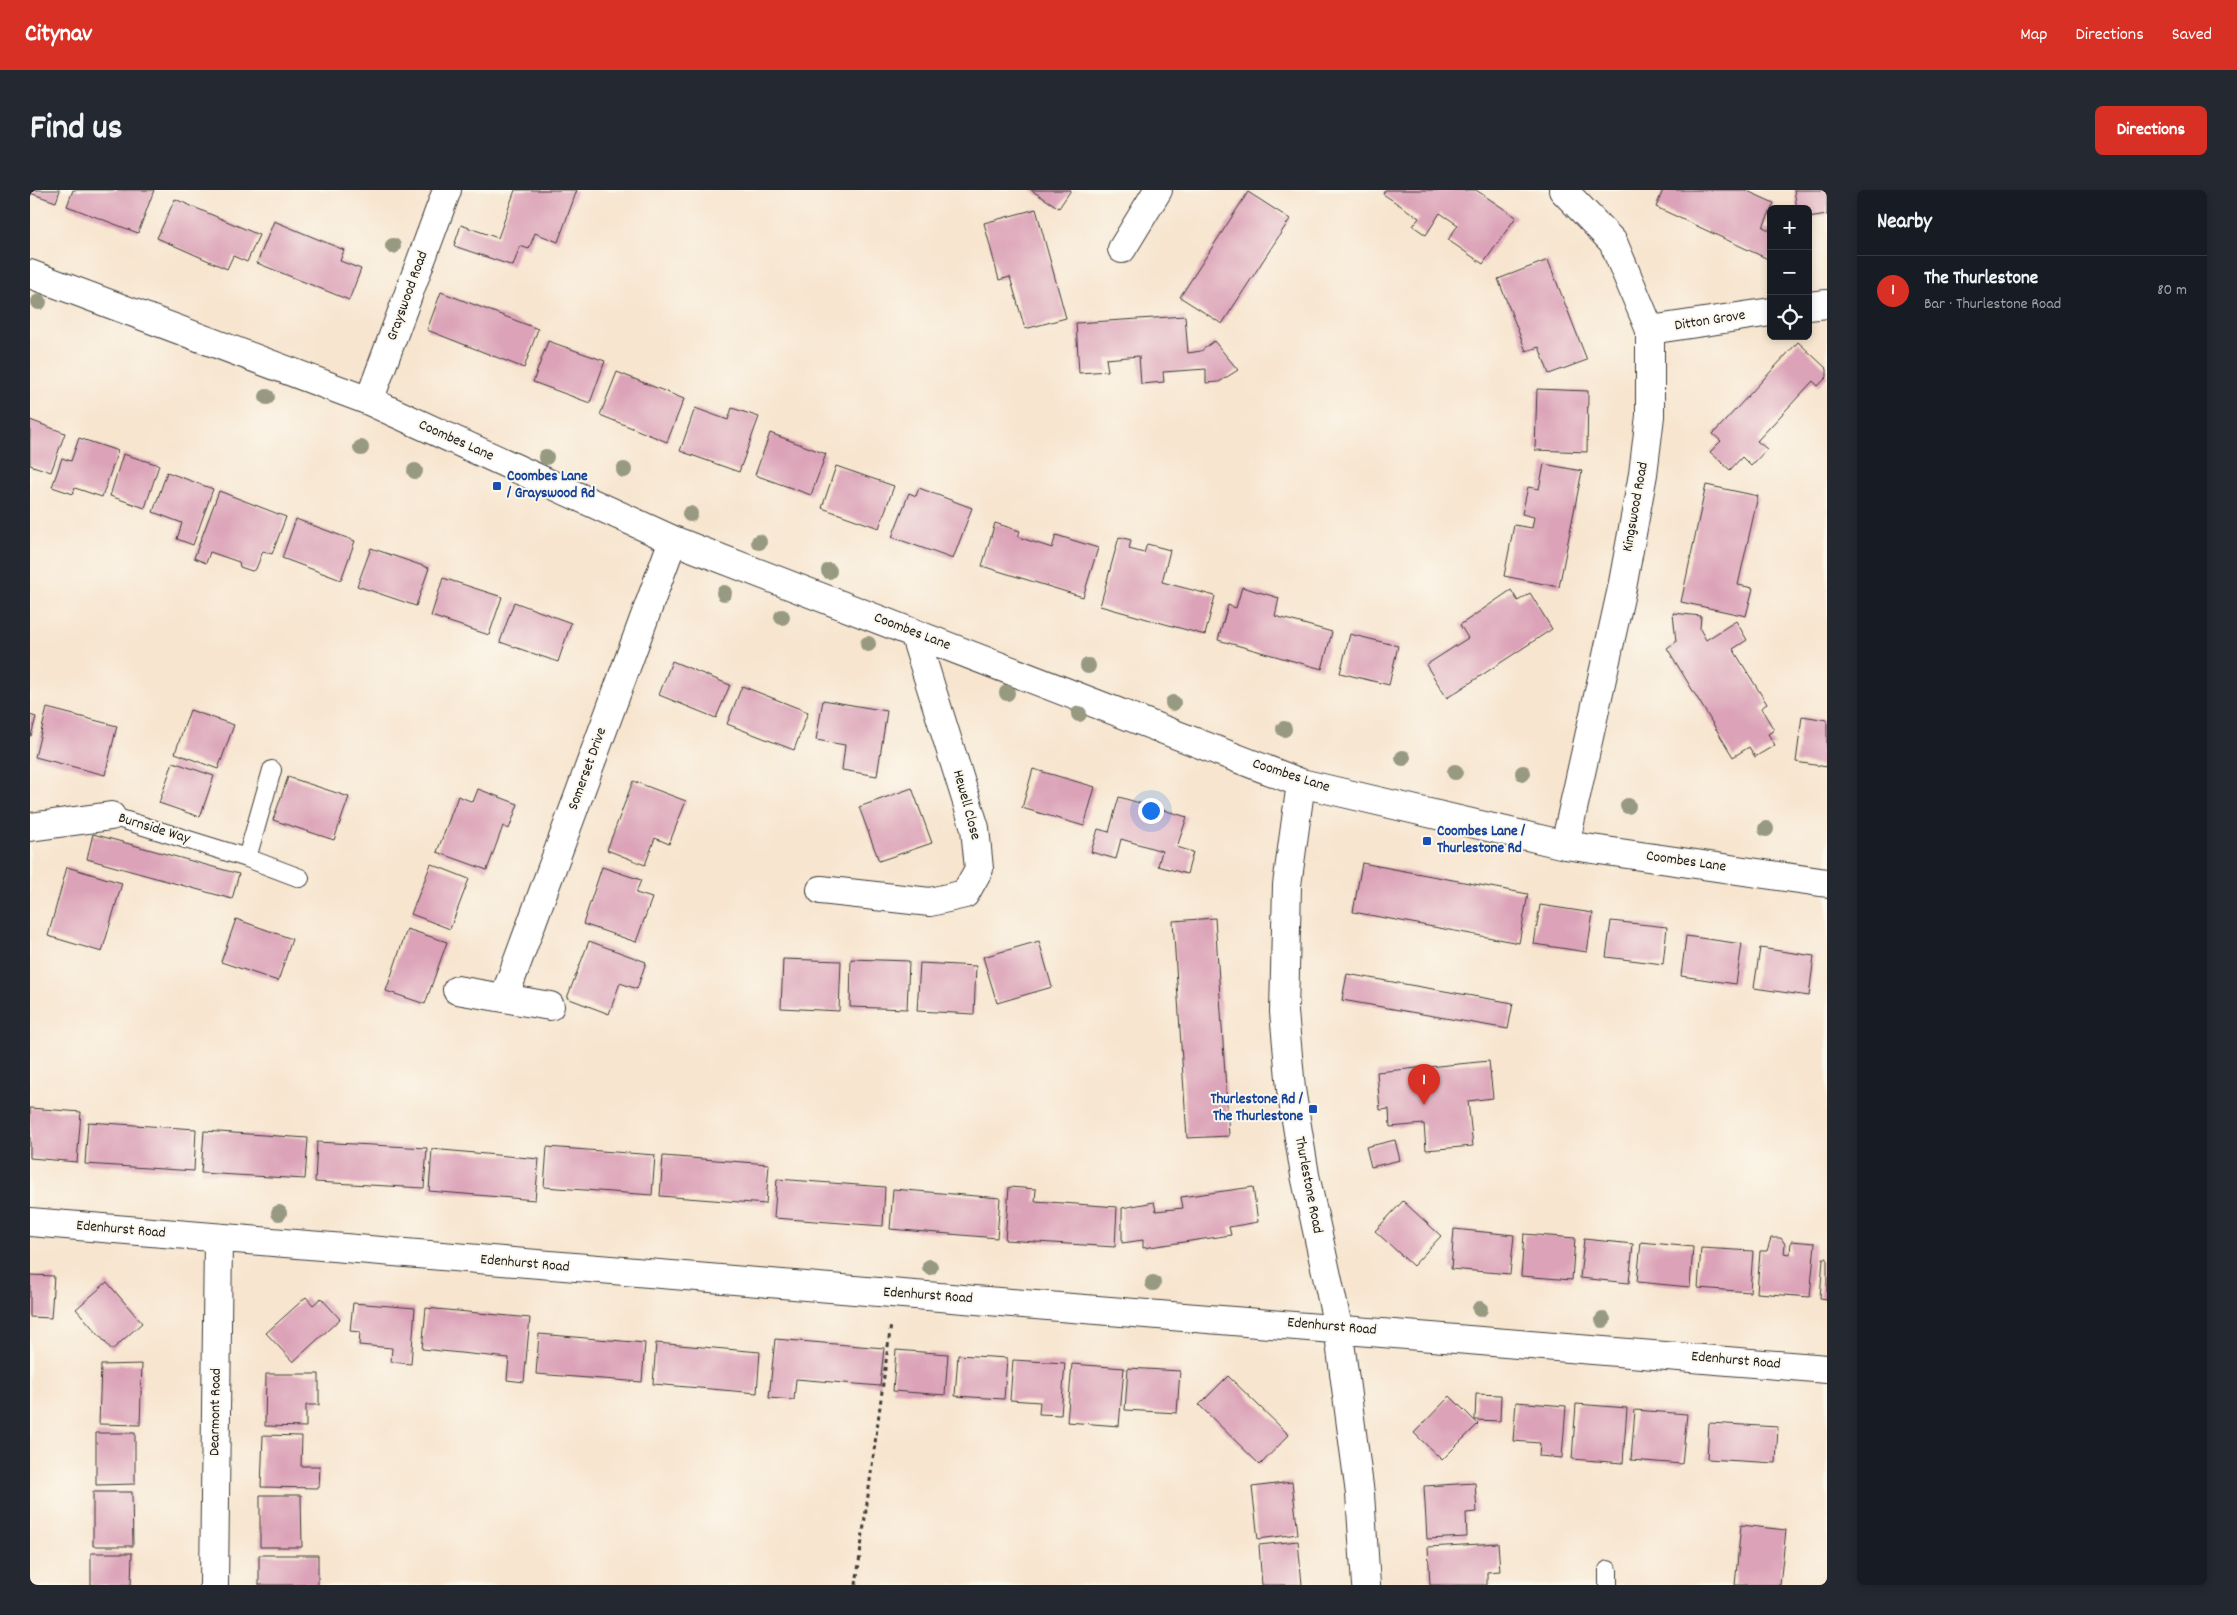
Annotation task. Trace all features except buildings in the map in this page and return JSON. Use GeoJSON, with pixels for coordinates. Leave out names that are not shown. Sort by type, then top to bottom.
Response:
{"type":"FeatureCollection","features":[{"type":"Feature","properties":{"kind":"street","name":"Grayswood Road"},"geometry":{"type":"LineString","coordinates":[[369,401],[447,190]]}},
{"type":"Feature","properties":{"kind":"street"},"geometry":{"type":"LineString","coordinates":[[1122,249],[1158,190]]}},
{"type":"Feature","properties":{"kind":"street","name":"Kingswood Road"},"geometry":{"type":"LineString","coordinates":[[1563,190],[1613,242],[1650,330],[1650,416],[1643,474],[1622,588],[1566,845]]}},
{"type":"Feature","properties":{"kind":"street","name":"Coombes Lane"},"geometry":{"type":"LineString","coordinates":[[30,274],[369,401],[673,540],[1301,783],[1566,845],[1827,883]]}},
{"type":"Feature","properties":{"kind":"street"},"geometry":{"type":"LineString","coordinates":[[1812,306],[1827,304]]}},
{"type":"Feature","properties":{"kind":"street","name":"Ditton Grove"},"geometry":{"type":"LineString","coordinates":[[1650,330],[1767,313]]}},
{"type":"Feature","properties":{"kind":"street","name":"Somerset Drive"},"geometry":{"type":"LineString","coordinates":[[504,998],[673,540]]}},
{"type":"Feature","properties":{"kind":"street","name":"Hewell Close"},"geometry":{"type":"LineString","coordinates":[[821,890],[930,902],[965,894],[979,869],[975,828],[914,633]]}},
{"type":"Feature","properties":{"kind":"street","name":"Thurlestone Road"},"geometry":{"type":"LineString","coordinates":[[1301,783],[1287,885],[1284,1012],[1292,1089],[1305,1175],[1338,1327],[1360,1494],[1366,1585]]}},
{"type":"Feature","properties":{"kind":"street","name":"Burnside Way"},"geometry":{"type":"LineString","coordinates":[[30,827],[110,816]]}},
{"type":"Feature","properties":{"kind":"street"},"geometry":{"type":"LineString","coordinates":[[457,990],[550,1006]]}},
{"type":"Feature","properties":{"kind":"street","name":"Edenhurst Road"},"geometry":{"type":"LineString","coordinates":[[30,1222],[218,1239],[1338,1327],[1827,1368]]}},
{"type":"Feature","properties":{"kind":"street","name":"Dearmont Road"},"geometry":{"type":"LineString","coordinates":[[214,1585],[218,1239]]}},
{"type":"Feature","properties":{"kind":"lane"},"geometry":{"type":"LineString","coordinates":[[247,858],[272,770]]}},
{"type":"Feature","properties":{"kind":"lane","name":"Burnside Way"},"geometry":{"type":"LineString","coordinates":[[110,816],[247,858],[300,878]]}},
{"type":"Feature","properties":{"kind":"path"},"geometry":{"type":"LineString","coordinates":[[856,1585],[895,1293]]}},
{"type":"Feature","properties":{"kind":"place","name":"Coombes Lane / Grayswood Rd"},"geometry":{"type":"Point","coordinates":[497,486]}},
{"type":"Feature","properties":{"kind":"place","name":"Coombes Lane / Thurlestone Rd"},"geometry":{"type":"Point","coordinates":[1427,841]}},
{"type":"Feature","properties":{"kind":"place","name":"The Thurlestone"},"geometry":{"type":"Point","coordinates":[1424,1105]}},
{"type":"Feature","properties":{"kind":"place","name":"Thurlestone Rd / The Thurlestone"},"geometry":{"type":"Point","coordinates":[1313,1109]}}]}
